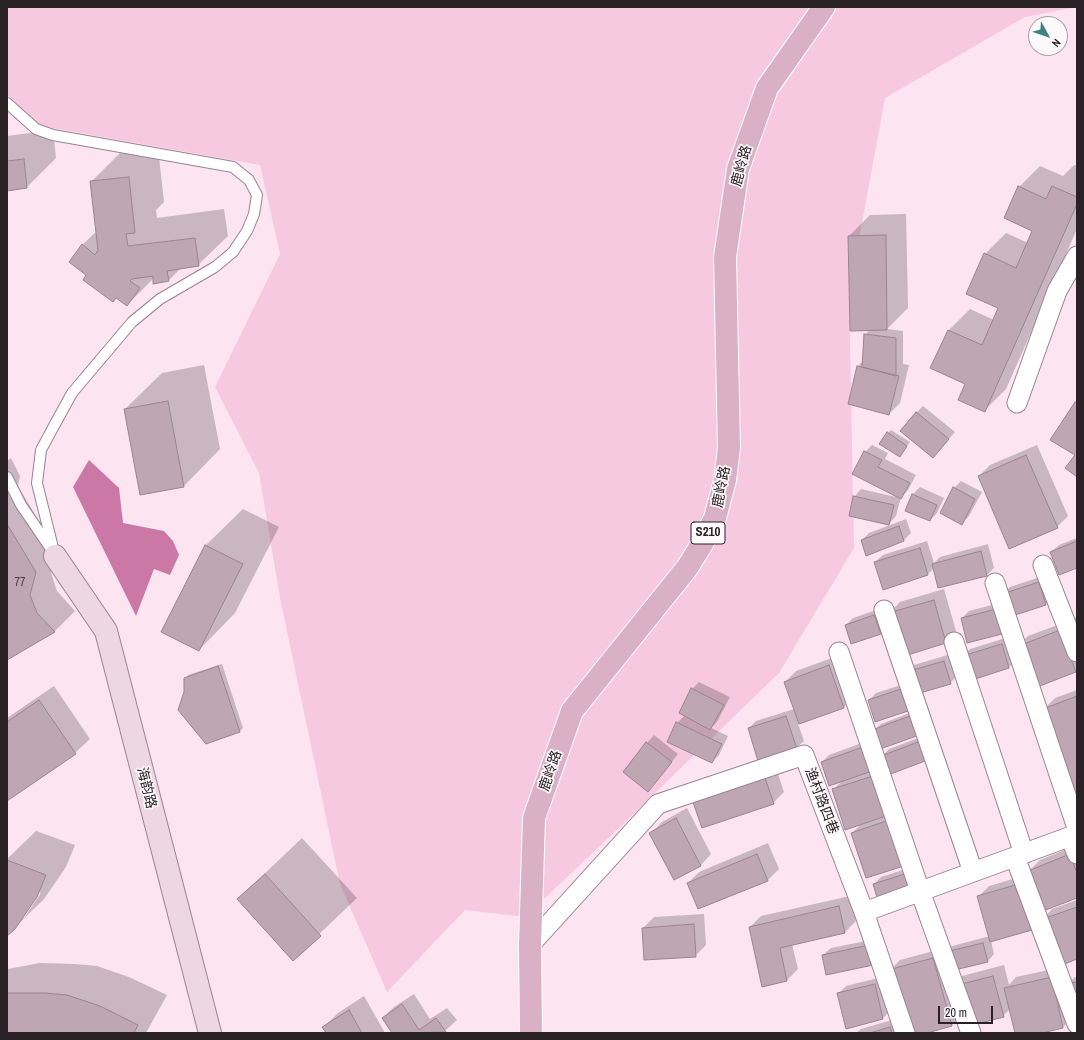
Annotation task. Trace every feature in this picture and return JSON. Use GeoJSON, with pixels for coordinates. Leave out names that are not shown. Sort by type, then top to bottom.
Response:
{"type":"FeatureCollection","features":[{"type":"Feature","properties":{"kind":"main road","name":"鹿岭路"},"geometry":{"type":"LineString","coordinates":[[531,1033],[530,945],[534,818],[572,711],[687,568],[702,544],[715,518],[725,480],[729,448],[724,257],[738,169],[767,88],[824,7]]}},
{"type":"Feature","properties":{"kind":"street"},"geometry":{"type":"LineString","coordinates":[[1017,403],[1058,291],[1077,256]]}},
{"type":"Feature","properties":{"kind":"street","name":"海韵路"},"geometry":{"type":"LineString","coordinates":[[55,556],[106,631],[210,1033]]}},
{"type":"Feature","properties":{"kind":"street"},"geometry":{"type":"LineString","coordinates":[[1043,565],[1077,652]]}},
{"type":"Feature","properties":{"kind":"street"},"geometry":{"type":"LineString","coordinates":[[996,583],[1075,833],[1077,854]]}},
{"type":"Feature","properties":{"kind":"street"},"geometry":{"type":"LineString","coordinates":[[884,610],[973,872]]}},
{"type":"Feature","properties":{"kind":"street"},"geometry":{"type":"LineString","coordinates":[[954,642],[1020,855],[1077,1024]]}},
{"type":"Feature","properties":{"kind":"street"},"geometry":{"type":"LineString","coordinates":[[839,652],[920,891],[971,1033]]}},
{"type":"Feature","properties":{"kind":"street","name":"渔村路四巷"},"geometry":{"type":"LineString","coordinates":[[530,945],[658,804],[804,755],[864,912]]}},
{"type":"Feature","properties":{"kind":"street"},"geometry":{"type":"LineString","coordinates":[[905,1033],[864,912],[1020,855],[1075,833]]}},
{"type":"Feature","properties":{"kind":"lane"},"geometry":{"type":"LineString","coordinates":[[7,103],[36,129],[53,135],[233,167],[249,180],[257,195],[254,214],[247,231],[233,252],[215,268],[160,299],[132,322],[72,393],[41,450],[37,483],[55,556]]}},
{"type":"Feature","properties":{"kind":"lane"},"geometry":{"type":"LineString","coordinates":[[7,477],[21,504],[55,556]]}},
{"type":"Feature","properties":{"kind":"shaded area"},"geometry":{"type":"Polygon","coordinates":[[[7,7],[1077,7],[1025,17],[885,98],[849,294],[854,548],[779,673],[525,917],[465,910],[387,992],[340,884],[280,598],[259,473],[215,387],[280,254],[260,165],[41,126],[7,95],[7,7]]]}},
{"type":"Feature","properties":{"kind":"shaded area"},"geometry":{"type":"Polygon","coordinates":[[[89,460],[119,488],[123,523],[164,531],[173,541],[179,555],[170,575],[154,569],[136,616],[73,487],[89,460]]]}},
{"type":"Feature","properties":{"kind":"building"},"geometry":{"type":"Polygon","coordinates":[[[24,159],[27,188],[7,191],[7,161],[24,159]]]}},
{"type":"Feature","properties":{"kind":"building"},"geometry":{"type":"Polygon","coordinates":[[[129,177],[135,233],[126,234],[128,246],[195,238],[199,266],[167,271],[169,281],[153,284],[153,276],[132,279],[130,281],[140,288],[127,306],[116,298],[113,302],[83,280],[86,275],[69,262],[82,244],[95,255],[98,250],[90,181],[129,177]]]}},
{"type":"Feature","properties":{"kind":"building"},"geometry":{"type":"Polygon","coordinates":[[[1018,186],[1046,199],[1052,186],[1077,197],[1077,204],[985,412],[958,400],[965,384],[930,368],[948,330],[982,345],[998,308],[966,294],[984,253],[1016,268],[1032,231],[1004,218],[1018,186]]]}},
{"type":"Feature","properties":{"kind":"building"},"geometry":{"type":"Polygon","coordinates":[[[886,235],[887,330],[850,331],[848,236],[886,235]]]}},
{"type":"Feature","properties":{"kind":"building"},"geometry":{"type":"Polygon","coordinates":[[[864,334],[896,338],[896,376],[862,367],[864,334]]]}},
{"type":"Feature","properties":{"kind":"building"},"geometry":{"type":"Polygon","coordinates":[[[857,366],[899,376],[889,415],[848,404],[857,366]]]}},
{"type":"Feature","properties":{"kind":"building"},"geometry":{"type":"Polygon","coordinates":[[[168,401],[184,487],[140,495],[124,409],[168,401]]]}},
{"type":"Feature","properties":{"kind":"building"},"geometry":{"type":"Polygon","coordinates":[[[1075,402],[1077,403],[1077,477],[1065,468],[1075,455],[1050,440],[1075,402]]]}},
{"type":"Feature","properties":{"kind":"building"},"geometry":{"type":"Polygon","coordinates":[[[916,412],[949,439],[933,458],[900,431],[916,412]]]}},
{"type":"Feature","properties":{"kind":"building"},"geometry":{"type":"Polygon","coordinates":[[[887,432],[907,446],[900,457],[879,444],[887,432]]]}},
{"type":"Feature","properties":{"kind":"building"},"geometry":{"type":"Polygon","coordinates":[[[864,451],[882,460],[878,467],[910,483],[901,499],[852,474],[864,451]]]}},
{"type":"Feature","properties":{"kind":"building"},"geometry":{"type":"Polygon","coordinates":[[[1026,455],[1058,528],[1009,549],[978,476],[1026,455]]]}},
{"type":"Feature","properties":{"kind":"building"},"geometry":{"type":"Polygon","coordinates":[[[953,487],[975,499],[962,525],[940,513],[953,487]]]}},
{"type":"Feature","properties":{"kind":"building"},"geometry":{"type":"Polygon","coordinates":[[[912,494],[937,505],[930,521],[905,511],[912,494]]]}},
{"type":"Feature","properties":{"kind":"building"},"geometry":{"type":"Polygon","coordinates":[[[853,496],[894,505],[889,525],[849,516],[853,496]]]}},
{"type":"Feature","properties":{"kind":"building"},"geometry":{"type":"Polygon","coordinates":[[[7,524],[36,572],[30,595],[37,613],[55,632],[7,660],[7,524]]]}},
{"type":"Feature","properties":{"kind":"building"},"geometry":{"type":"Polygon","coordinates":[[[899,526],[904,541],[866,556],[861,540],[899,526]]]}},
{"type":"Feature","properties":{"kind":"building"},"geometry":{"type":"Polygon","coordinates":[[[1077,541],[1077,568],[1059,575],[1050,552],[1077,541]]]}},
{"type":"Feature","properties":{"kind":"building"},"geometry":{"type":"Polygon","coordinates":[[[205,545],[243,564],[199,651],[161,632],[205,545]]]}},
{"type":"Feature","properties":{"kind":"building"},"geometry":{"type":"Polygon","coordinates":[[[920,548],[928,575],[883,590],[874,562],[920,548]]]}},
{"type":"Feature","properties":{"kind":"building"},"geometry":{"type":"Polygon","coordinates":[[[981,551],[987,576],[938,588],[932,564],[981,551]]]}},
{"type":"Feature","properties":{"kind":"building"},"geometry":{"type":"Polygon","coordinates":[[[1039,582],[1046,605],[1009,617],[1002,594],[1039,582]]]}},
{"type":"Feature","properties":{"kind":"building"},"geometry":{"type":"Polygon","coordinates":[[[934,600],[946,643],[901,657],[888,613],[934,600]]]}},
{"type":"Feature","properties":{"kind":"building"},"geometry":{"type":"Polygon","coordinates":[[[996,609],[1002,634],[967,643],[961,618],[996,609]]]}},
{"type":"Feature","properties":{"kind":"building"},"geometry":{"type":"Polygon","coordinates":[[[874,615],[881,634],[851,644],[845,625],[874,615]]]}},
{"type":"Feature","properties":{"kind":"building"},"geometry":{"type":"Polygon","coordinates":[[[1060,630],[1076,672],[1032,689],[1016,647],[1060,630]]]}},
{"type":"Feature","properties":{"kind":"building"},"geometry":{"type":"Polygon","coordinates":[[[1002,644],[1009,668],[969,681],[962,656],[1002,644]]]}},
{"type":"Feature","properties":{"kind":"building"},"geometry":{"type":"Polygon","coordinates":[[[944,661],[951,684],[913,695],[906,672],[944,661]]]}},
{"type":"Feature","properties":{"kind":"building"},"geometry":{"type":"Polygon","coordinates":[[[829,665],[844,708],[799,724],[784,682],[829,665]]]}},
{"type":"Feature","properties":{"kind":"building"},"geometry":{"type":"Polygon","coordinates":[[[218,666],[240,732],[206,744],[178,710],[184,692],[184,678],[218,666]]]}},
{"type":"Feature","properties":{"kind":"building"},"geometry":{"type":"Polygon","coordinates":[[[691,688],[724,705],[710,730],[679,713],[691,688]]]}},
{"type":"Feature","properties":{"kind":"building"},"geometry":{"type":"Polygon","coordinates":[[[904,688],[911,710],[875,722],[868,700],[904,688]]]}},
{"type":"Feature","properties":{"kind":"building"},"geometry":{"type":"Polygon","coordinates":[[[1077,696],[1077,793],[1074,794],[1043,709],[1077,696]]]}},
{"type":"Feature","properties":{"kind":"building"},"geometry":{"type":"Polygon","coordinates":[[[39,700],[76,754],[7,801],[7,722],[39,700]]]}},
{"type":"Feature","properties":{"kind":"building"},"geometry":{"type":"Polygon","coordinates":[[[918,713],[925,733],[880,749],[872,730],[918,713]]]}},
{"type":"Feature","properties":{"kind":"building"},"geometry":{"type":"Polygon","coordinates":[[[786,716],[797,749],[758,761],[748,728],[786,716]]]}},
{"type":"Feature","properties":{"kind":"building"},"geometry":{"type":"Polygon","coordinates":[[[676,722],[722,744],[712,763],[667,742],[676,722]]]}},
{"type":"Feature","properties":{"kind":"building"},"geometry":{"type":"Polygon","coordinates":[[[926,739],[933,758],[888,775],[881,756],[926,739]]]}},
{"type":"Feature","properties":{"kind":"building"},"geometry":{"type":"Polygon","coordinates":[[[646,742],[672,762],[648,792],[623,772],[646,742]]]}},
{"type":"Feature","properties":{"kind":"building"},"geometry":{"type":"Polygon","coordinates":[[[863,747],[872,771],[829,786],[821,762],[863,747]]]}},
{"type":"Feature","properties":{"kind":"building"},"geometry":{"type":"Polygon","coordinates":[[[873,776],[886,816],[845,830],[832,789],[873,776]]]}},
{"type":"Feature","properties":{"kind":"building"},"geometry":{"type":"Polygon","coordinates":[[[765,778],[774,804],[702,828],[693,802],[765,778]]]}},
{"type":"Feature","properties":{"kind":"building"},"geometry":{"type":"Polygon","coordinates":[[[676,818],[701,866],[674,880],[649,833],[676,818]]]}},
{"type":"Feature","properties":{"kind":"building"},"geometry":{"type":"Polygon","coordinates":[[[892,819],[907,865],[866,878],[851,833],[892,819]]]}},
{"type":"Feature","properties":{"kind":"building"},"geometry":{"type":"Polygon","coordinates":[[[757,854],[768,881],[698,909],[687,883],[757,854]]]}},
{"type":"Feature","properties":{"kind":"building"},"geometry":{"type":"Polygon","coordinates":[[[1070,854],[1077,873],[1077,898],[1043,911],[1028,871],[1070,854]]]}},
{"type":"Feature","properties":{"kind":"building"},"geometry":{"type":"Polygon","coordinates":[[[7,860],[46,875],[37,897],[15,929],[7,936],[7,860]]]}},
{"type":"Feature","properties":{"kind":"building"},"geometry":{"type":"Polygon","coordinates":[[[908,873],[913,890],[878,901],[873,884],[908,873]]]}},
{"type":"Feature","properties":{"kind":"building"},"geometry":{"type":"Polygon","coordinates":[[[265,874],[321,936],[293,961],[237,899],[265,874]]]}},
{"type":"Feature","properties":{"kind":"building"},"geometry":{"type":"Polygon","coordinates":[[[1019,884],[1032,930],[990,942],[977,896],[1019,884]]]}},
{"type":"Feature","properties":{"kind":"building"},"geometry":{"type":"Polygon","coordinates":[[[839,906],[845,933],[780,948],[787,981],[762,987],[749,927],[839,906]]]}},
{"type":"Feature","properties":{"kind":"building"},"geometry":{"type":"Polygon","coordinates":[[[1077,907],[1077,959],[1057,967],[1040,920],[1077,907]]]}},
{"type":"Feature","properties":{"kind":"building"},"geometry":{"type":"Polygon","coordinates":[[[694,924],[696,957],[644,960],[642,928],[694,924]]]}},
{"type":"Feature","properties":{"kind":"building"},"geometry":{"type":"Polygon","coordinates":[[[983,943],[988,962],[942,973],[937,954],[983,943]]]}},
{"type":"Feature","properties":{"kind":"building"},"geometry":{"type":"Polygon","coordinates":[[[874,944],[878,964],[826,975],[822,955],[874,944]]]}},
{"type":"Feature","properties":{"kind":"building"},"geometry":{"type":"Polygon","coordinates":[[[933,958],[952,1026],[927,1033],[905,1033],[888,970],[933,958]]]}},
{"type":"Feature","properties":{"kind":"building"},"geometry":{"type":"Polygon","coordinates":[[[993,976],[1004,1017],[961,1028],[950,987],[993,976]]]}},
{"type":"Feature","properties":{"kind":"building"},"geometry":{"type":"Polygon","coordinates":[[[1052,977],[1063,1028],[1042,1033],[1015,1033],[1004,988],[1052,977]]]}},
{"type":"Feature","properties":{"kind":"building"},"geometry":{"type":"Polygon","coordinates":[[[1077,982],[1077,1010],[1066,984],[1077,982]]]}},
{"type":"Feature","properties":{"kind":"building"},"geometry":{"type":"Polygon","coordinates":[[[875,984],[883,1019],[846,1029],[837,993],[875,984]]]}},
{"type":"Feature","properties":{"kind":"building"},"geometry":{"type":"Polygon","coordinates":[[[7,993],[45,993],[67,995],[100,1006],[138,1025],[134,1033],[7,1033],[7,993]]]}},
{"type":"Feature","properties":{"kind":"building"},"geometry":{"type":"Polygon","coordinates":[[[402,1004],[419,1030],[436,1018],[446,1032],[392,1033],[382,1018],[402,1004]]]}},
{"type":"Feature","properties":{"kind":"building"},"geometry":{"type":"Polygon","coordinates":[[[349,1010],[362,1033],[326,1033],[322,1027],[349,1010]]]}},
{"type":"Feature","properties":{"kind":"building"},"geometry":{"type":"Polygon","coordinates":[[[890,1027],[892,1033],[870,1033],[890,1027]]]}}]}
